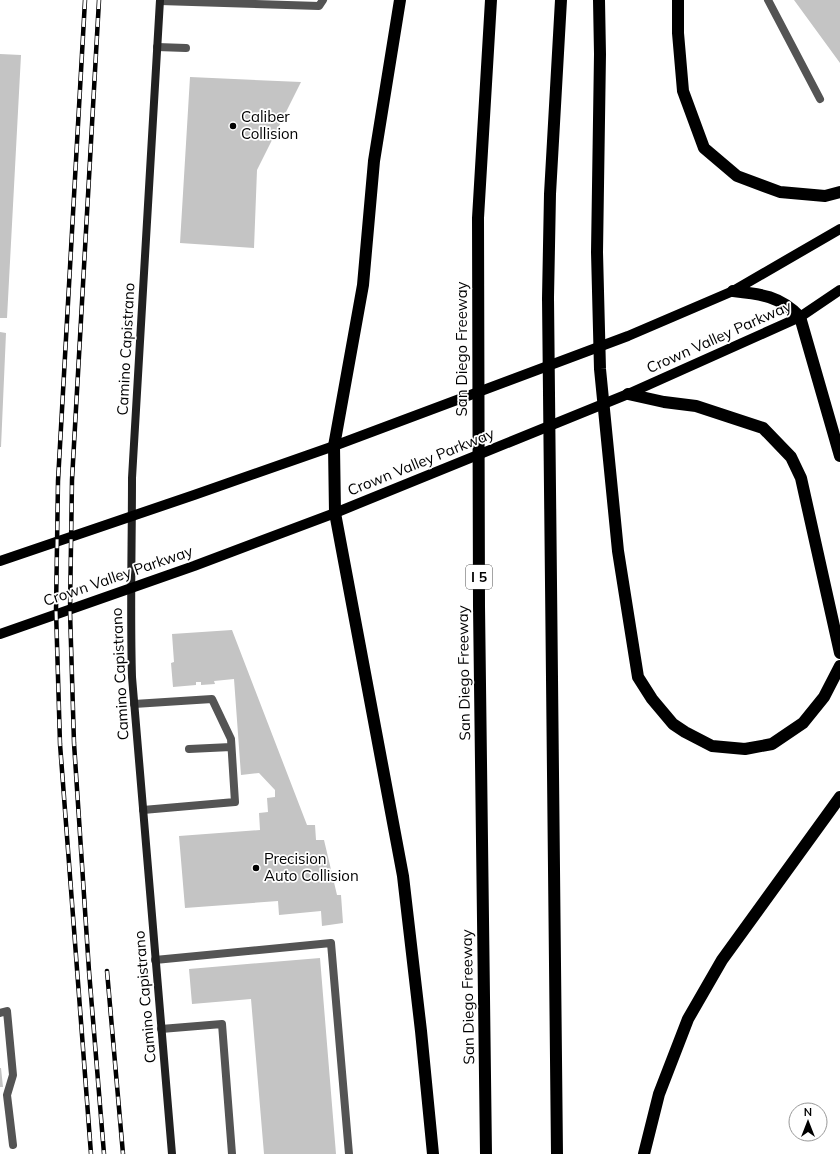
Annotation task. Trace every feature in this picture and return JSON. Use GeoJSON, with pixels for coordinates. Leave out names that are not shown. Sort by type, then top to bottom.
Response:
{"type":"FeatureCollection","features":[{"type":"Feature","properties":{"kind":"highway"},"geometry":{"type":"LineString","coordinates":[[400,0],[374,161],[363,285],[334,446],[335,513],[403,876],[421,1031],[433,1154]]}},
{"type":"Feature","properties":{"kind":"highway","name":"San Diego Freeway"},"geometry":{"type":"LineString","coordinates":[[486,1154],[480,606],[478,218],[490,0]]}},
{"type":"Feature","properties":{"kind":"highway"},"geometry":{"type":"LineString","coordinates":[[557,1154],[548,298],[550,194],[561,0]]}},
{"type":"Feature","properties":{"kind":"highway"},"geometry":{"type":"LineString","coordinates":[[599,0],[600,54],[597,252],[600,369],[618,551],[638,677],[652,699],[673,724],[712,746],[744,749],[772,744],[802,723],[824,697],[840,666]]}},
{"type":"Feature","properties":{"kind":"highway"},"geometry":{"type":"LineString","coordinates":[[678,0],[678,33],[683,91],[704,148],[737,176],[780,192],[825,196],[840,192]]}},
{"type":"Feature","properties":{"kind":"highway"},"geometry":{"type":"LineString","coordinates":[[733,291],[758,294],[775,299],[790,306],[800,317],[840,456]]}},
{"type":"Feature","properties":{"kind":"highway"},"geometry":{"type":"LineString","coordinates":[[628,394],[664,402],[696,406],[763,428],[791,457],[801,478],[840,653]]}},
{"type":"Feature","properties":{"kind":"highway"},"geometry":{"type":"LineString","coordinates":[[644,1154],[659,1094],[688,1019],[722,960],[840,797]]}},
{"type":"Feature","properties":{"kind":"main road"},"geometry":{"type":"LineString","coordinates":[[5,559],[334,446],[628,336],[733,291],[840,229]]}},
{"type":"Feature","properties":{"kind":"main road","name":"Crown Valley Parkway"},"geometry":{"type":"LineString","coordinates":[[0,634],[194,566],[335,513],[628,394],[800,317],[840,290]]}},
{"type":"Feature","properties":{"kind":"street","name":"Camino Capistrano"},"geometry":{"type":"LineString","coordinates":[[160,0],[132,478],[130,618],[134,704],[172,1154]]}},
{"type":"Feature","properties":{"kind":"lane"},"geometry":{"type":"LineString","coordinates":[[160,0],[319,6],[323,0]]}},
{"type":"Feature","properties":{"kind":"lane"},"geometry":{"type":"LineString","coordinates":[[768,0],[820,99]]}},
{"type":"Feature","properties":{"kind":"lane"},"geometry":{"type":"LineString","coordinates":[[157,46],[186,48]]}},
{"type":"Feature","properties":{"kind":"lane"},"geometry":{"type":"LineString","coordinates":[[134,704],[212,698],[231,740],[235,802],[143,810]]}},
{"type":"Feature","properties":{"kind":"lane"},"geometry":{"type":"LineString","coordinates":[[189,749],[231,747]]}},
{"type":"Feature","properties":{"kind":"lane"},"geometry":{"type":"LineString","coordinates":[[155,960],[331,943],[349,1154]]}},
{"type":"Feature","properties":{"kind":"lane"},"geometry":{"type":"LineString","coordinates":[[0,1013],[8,1011],[13,1075],[7,1095],[13,1145]]}},
{"type":"Feature","properties":{"kind":"lane"},"geometry":{"type":"LineString","coordinates":[[161,1029],[222,1024],[232,1154]]}},
{"type":"Feature","properties":{"kind":"building"},"geometry":{"type":"Polygon","coordinates":[[[794,0],[840,0],[840,63],[794,0]]]}},
{"type":"Feature","properties":{"kind":"building"},"geometry":{"type":"Polygon","coordinates":[[[0,54],[21,55],[7,318],[0,318],[0,54]]]}},
{"type":"Feature","properties":{"kind":"building","name":"Caliber Collision"},"geometry":{"type":"Polygon","coordinates":[[[190,77],[301,82],[257,170],[254,248],[180,243],[190,77]]]}},
{"type":"Feature","properties":{"kind":"building"},"geometry":{"type":"Polygon","coordinates":[[[0,332],[6,333],[1,447],[0,447],[0,332]]]}},
{"type":"Feature","properties":{"kind":"building"},"geometry":{"type":"Polygon","coordinates":[[[232,630],[307,825],[315,825],[316,840],[324,840],[337,895],[341,895],[343,923],[322,926],[321,911],[279,915],[278,901],[185,908],[179,836],[260,830],[259,813],[268,812],[267,798],[275,797],[275,790],[259,773],[241,775],[234,679],[214,681],[215,684],[201,685],[201,682],[196,682],[196,685],[173,687],[171,663],[174,662],[172,634],[232,630]]]}},
{"type":"Feature","properties":{"kind":"building"},"geometry":{"type":"Polygon","coordinates":[[[320,958],[336,1154],[264,1154],[251,999],[192,1004],[189,969],[320,958]]]}},
{"type":"Feature","properties":{"kind":"building"},"geometry":{"type":"Polygon","coordinates":[[[1,1068],[3,1087],[0,1087],[1,1068]]]}},
{"type":"Feature","properties":{"kind":"railway"},"geometry":{"type":"LineString","coordinates":[[85,0],[58,481],[56,610],[60,744],[91,1154]]}},
{"type":"Feature","properties":{"kind":"railway"},"geometry":{"type":"LineString","coordinates":[[99,0],[72,480],[70,611],[74,743],[89,971],[104,1154]]}},
{"type":"Feature","properties":{"kind":"railway"},"geometry":{"type":"LineString","coordinates":[[107,971],[123,1154]]}},
{"type":"Feature","properties":{"kind":"place","name":"Caliber Collision"},"geometry":{"type":"Point","coordinates":[233,126]}},
{"type":"Feature","properties":{"kind":"place","name":"Precision Auto Collision"},"geometry":{"type":"Point","coordinates":[256,868]}}]}
